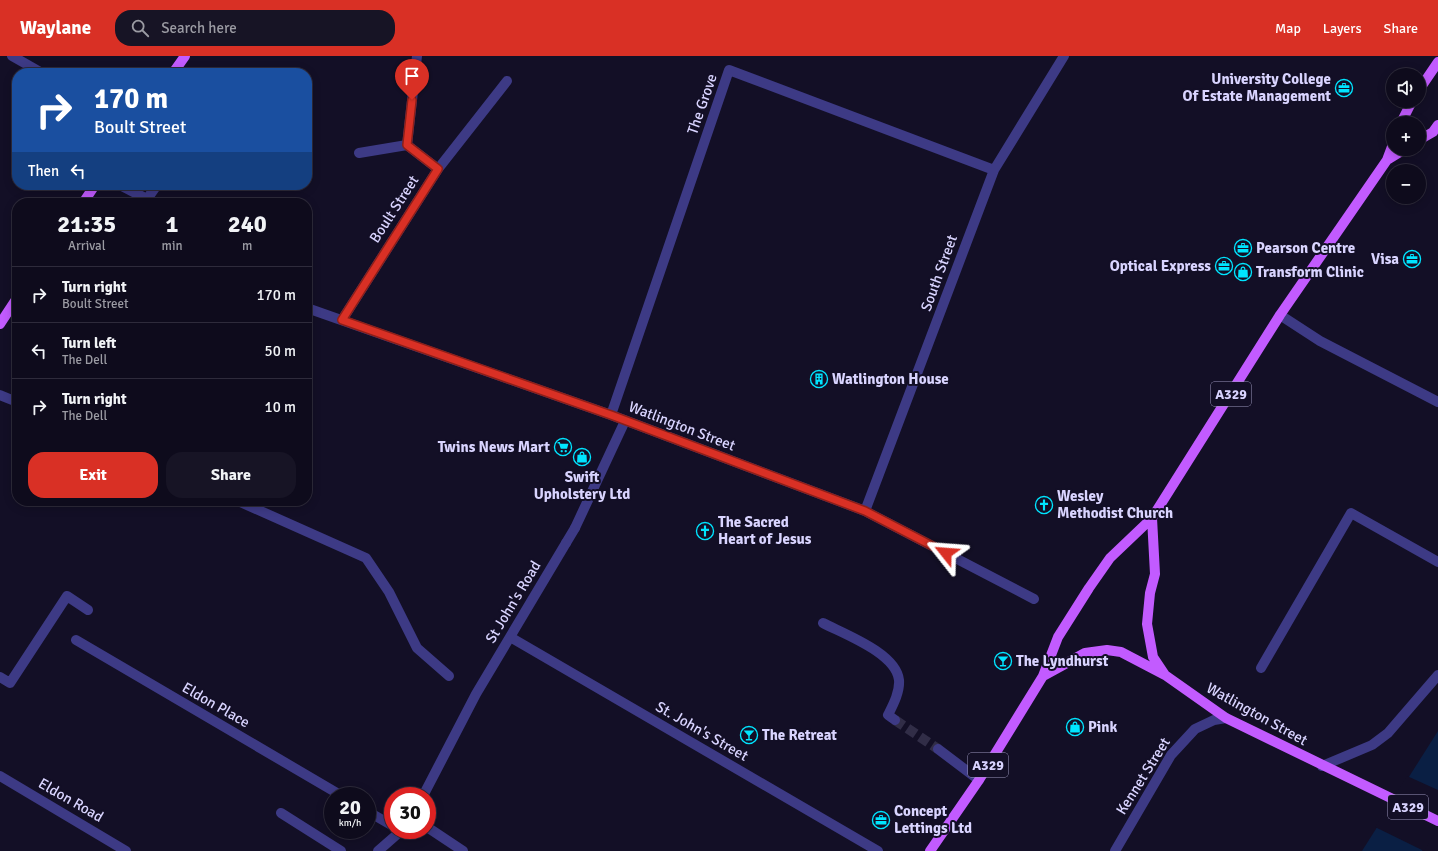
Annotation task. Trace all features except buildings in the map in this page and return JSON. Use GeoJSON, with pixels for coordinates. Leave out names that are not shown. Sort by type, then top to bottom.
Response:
{"type":"FeatureCollection","features":[{"type":"Feature","properties":{"kind":"main road"},"geometry":{"type":"LineString","coordinates":[[177,68],[185,56]]}},
{"type":"Feature","properties":{"kind":"main road"},"geometry":{"type":"LineString","coordinates":[[1426,80],[1438,62]]}},
{"type":"Feature","properties":{"kind":"main road"},"geometry":{"type":"LineString","coordinates":[[1426,136],[1433,132],[1438,125]]}},
{"type":"Feature","properties":{"kind":"main road","name":"A329"},"geometry":{"type":"LineString","coordinates":[[930,851],[979,780],[1043,676],[1058,637],[1075,610],[1110,558],[1152,518],[1280,315],[1388,160],[1389,156]]}},
{"type":"Feature","properties":{"kind":"main road","name":"A329"},"geometry":{"type":"LineString","coordinates":[[1388,160],[1394,156]]}},
{"type":"Feature","properties":{"kind":"main road"},"geometry":{"type":"LineString","coordinates":[[0,324],[12,306]]}},
{"type":"Feature","properties":{"kind":"main road","name":"A329"},"geometry":{"type":"LineString","coordinates":[[1152,518],[1155,574],[1150,593],[1147,624],[1153,657],[1165,675]]}},
{"type":"Feature","properties":{"kind":"main road","name":"Watlington Street"},"geometry":{"type":"LineString","coordinates":[[1043,676],[1085,653],[1107,650],[1121,652],[1165,675],[1226,718],[1438,822]]}},
{"type":"Feature","properties":{"kind":"street"},"geometry":{"type":"LineString","coordinates":[[12,56],[33,68]]}},
{"type":"Feature","properties":{"kind":"street"},"geometry":{"type":"LineString","coordinates":[[407,145],[417,56]]}},
{"type":"Feature","properties":{"kind":"street","name":"South Street"},"geometry":{"type":"LineString","coordinates":[[865,511],[994,170],[1064,56]]}},
{"type":"Feature","properties":{"kind":"street","name":"The Grove"},"geometry":{"type":"LineString","coordinates":[[611,415],[729,70],[994,170]]}},
{"type":"Feature","properties":{"kind":"street","name":"Boult Street"},"geometry":{"type":"LineString","coordinates":[[342,320],[438,169],[507,81]]}},
{"type":"Feature","properties":{"kind":"street"},"geometry":{"type":"LineString","coordinates":[[359,153],[407,145],[438,169]]}},
{"type":"Feature","properties":{"kind":"street"},"geometry":{"type":"LineString","coordinates":[[130,190],[147,198],[153,190]]}},
{"type":"Feature","properties":{"kind":"street","name":"Watlington Street"},"geometry":{"type":"LineString","coordinates":[[312,310],[625,420],[865,511],[1034,599]]}},
{"type":"Feature","properties":{"kind":"street"},"geometry":{"type":"LineString","coordinates":[[1280,315],[1320,340],[1438,402]]}},
{"type":"Feature","properties":{"kind":"street"},"geometry":{"type":"LineString","coordinates":[[0,395],[12,400]]}},
{"type":"Feature","properties":{"kind":"street","name":"St John's Road"},"geometry":{"type":"LineString","coordinates":[[428,787],[476,694],[575,528],[625,420]]}},
{"type":"Feature","properties":{"kind":"street"},"geometry":{"type":"LineString","coordinates":[[249,506],[366,558],[389,592],[417,648],[449,676]]}},
{"type":"Feature","properties":{"kind":"street"},"geometry":{"type":"LineString","coordinates":[[1261,668],[1351,513],[1438,562]]}},
{"type":"Feature","properties":{"kind":"street"},"geometry":{"type":"LineString","coordinates":[[0,677],[10,683],[67,596],[88,610]]}},
{"type":"Feature","properties":{"kind":"street"},"geometry":{"type":"LineString","coordinates":[[822,623],[876,650],[892,664],[897,672],[899,688],[888,715],[895,720]]}},
{"type":"Feature","properties":{"kind":"street","name":"St. John's Street"},"geometry":{"type":"LineString","coordinates":[[510,637],[878,851]]}},
{"type":"Feature","properties":{"kind":"street","name":"Eldon Place"},"geometry":{"type":"LineString","coordinates":[[76,640],[327,787]]}},
{"type":"Feature","properties":{"kind":"street"},"geometry":{"type":"LineString","coordinates":[[1322,766],[1372,745],[1388,733],[1438,675]]}},
{"type":"Feature","properties":{"kind":"street","name":"Kennet Street"},"geometry":{"type":"LineString","coordinates":[[1115,851],[1171,755],[1195,729],[1214,720],[1226,718]]}},
{"type":"Feature","properties":{"kind":"street"},"geometry":{"type":"LineString","coordinates":[[938,749],[979,780]]}},
{"type":"Feature","properties":{"kind":"street","name":"Eldon Road"},"geometry":{"type":"LineString","coordinates":[[0,776],[126,851]]}},
{"type":"Feature","properties":{"kind":"street"},"geometry":{"type":"LineString","coordinates":[[281,813],[341,851]]}},
{"type":"Feature","properties":{"kind":"street"},"geometry":{"type":"LineString","coordinates":[[436,832],[463,851]]}},
{"type":"Feature","properties":{"kind":"street"},"geometry":{"type":"LineString","coordinates":[[378,851],[389,839]]}},
{"type":"Feature","properties":{"kind":"water"},"geometry":{"type":"Polygon","coordinates":[[[1438,731],[1438,824],[1422,851],[1362,851],[1438,731]]]}},
{"type":"Feature","properties":{"kind":"pier"},"geometry":{"type":"Polygon","coordinates":[[[1407,776],[1438,790],[1438,828],[1424,851],[1375,827],[1407,776]]]}},
{"type":"Feature","properties":{"kind":"tunnel"},"geometry":{"type":"LineString","coordinates":[[895,720],[938,749]]}},
{"type":"Feature","properties":{"kind":"place","name":"University College Of Estate Management"},"geometry":{"type":"Point","coordinates":[1344,88]}},
{"type":"Feature","properties":{"kind":"place","name":"Pearson Centre"},"geometry":{"type":"Point","coordinates":[1243,248]}},
{"type":"Feature","properties":{"kind":"place","name":"Visa"},"geometry":{"type":"Point","coordinates":[1412,259]}},
{"type":"Feature","properties":{"kind":"place","name":"Optical Express"},"geometry":{"type":"Point","coordinates":[1224,266]}},
{"type":"Feature","properties":{"kind":"place","name":"Transform Clinic"},"geometry":{"type":"Point","coordinates":[1243,272]}},
{"type":"Feature","properties":{"kind":"place","name":"Watlington House"},"geometry":{"type":"Point","coordinates":[819,379]}},
{"type":"Feature","properties":{"kind":"place","name":"Twins News Mart"},"geometry":{"type":"Point","coordinates":[563,447]}},
{"type":"Feature","properties":{"kind":"place","name":"Swift Upholstery Ltd"},"geometry":{"type":"Point","coordinates":[582,457]}},
{"type":"Feature","properties":{"kind":"place","name":"Wesley Methodist Church"},"geometry":{"type":"Point","coordinates":[1044,505]}},
{"type":"Feature","properties":{"kind":"place","name":"The Sacred Heart of Jesus"},"geometry":{"type":"Point","coordinates":[705,531]}},
{"type":"Feature","properties":{"kind":"place","name":"The Lyndhurst"},"geometry":{"type":"Point","coordinates":[1003,661]}},
{"type":"Feature","properties":{"kind":"place","name":"Pink"},"geometry":{"type":"Point","coordinates":[1075,727]}},
{"type":"Feature","properties":{"kind":"place","name":"The Retreat"},"geometry":{"type":"Point","coordinates":[749,735]}},
{"type":"Feature","properties":{"kind":"place","name":"Concept Lettings Ltd"},"geometry":{"type":"Point","coordinates":[881,820]}},
{"type":"Feature","properties":{"kind":"route"},"geometry":{"type":"LineString","coordinates":[[412,100],[407,145],[438,169],[342,320],[611,415],[865,511],[946,553]]}}]}
